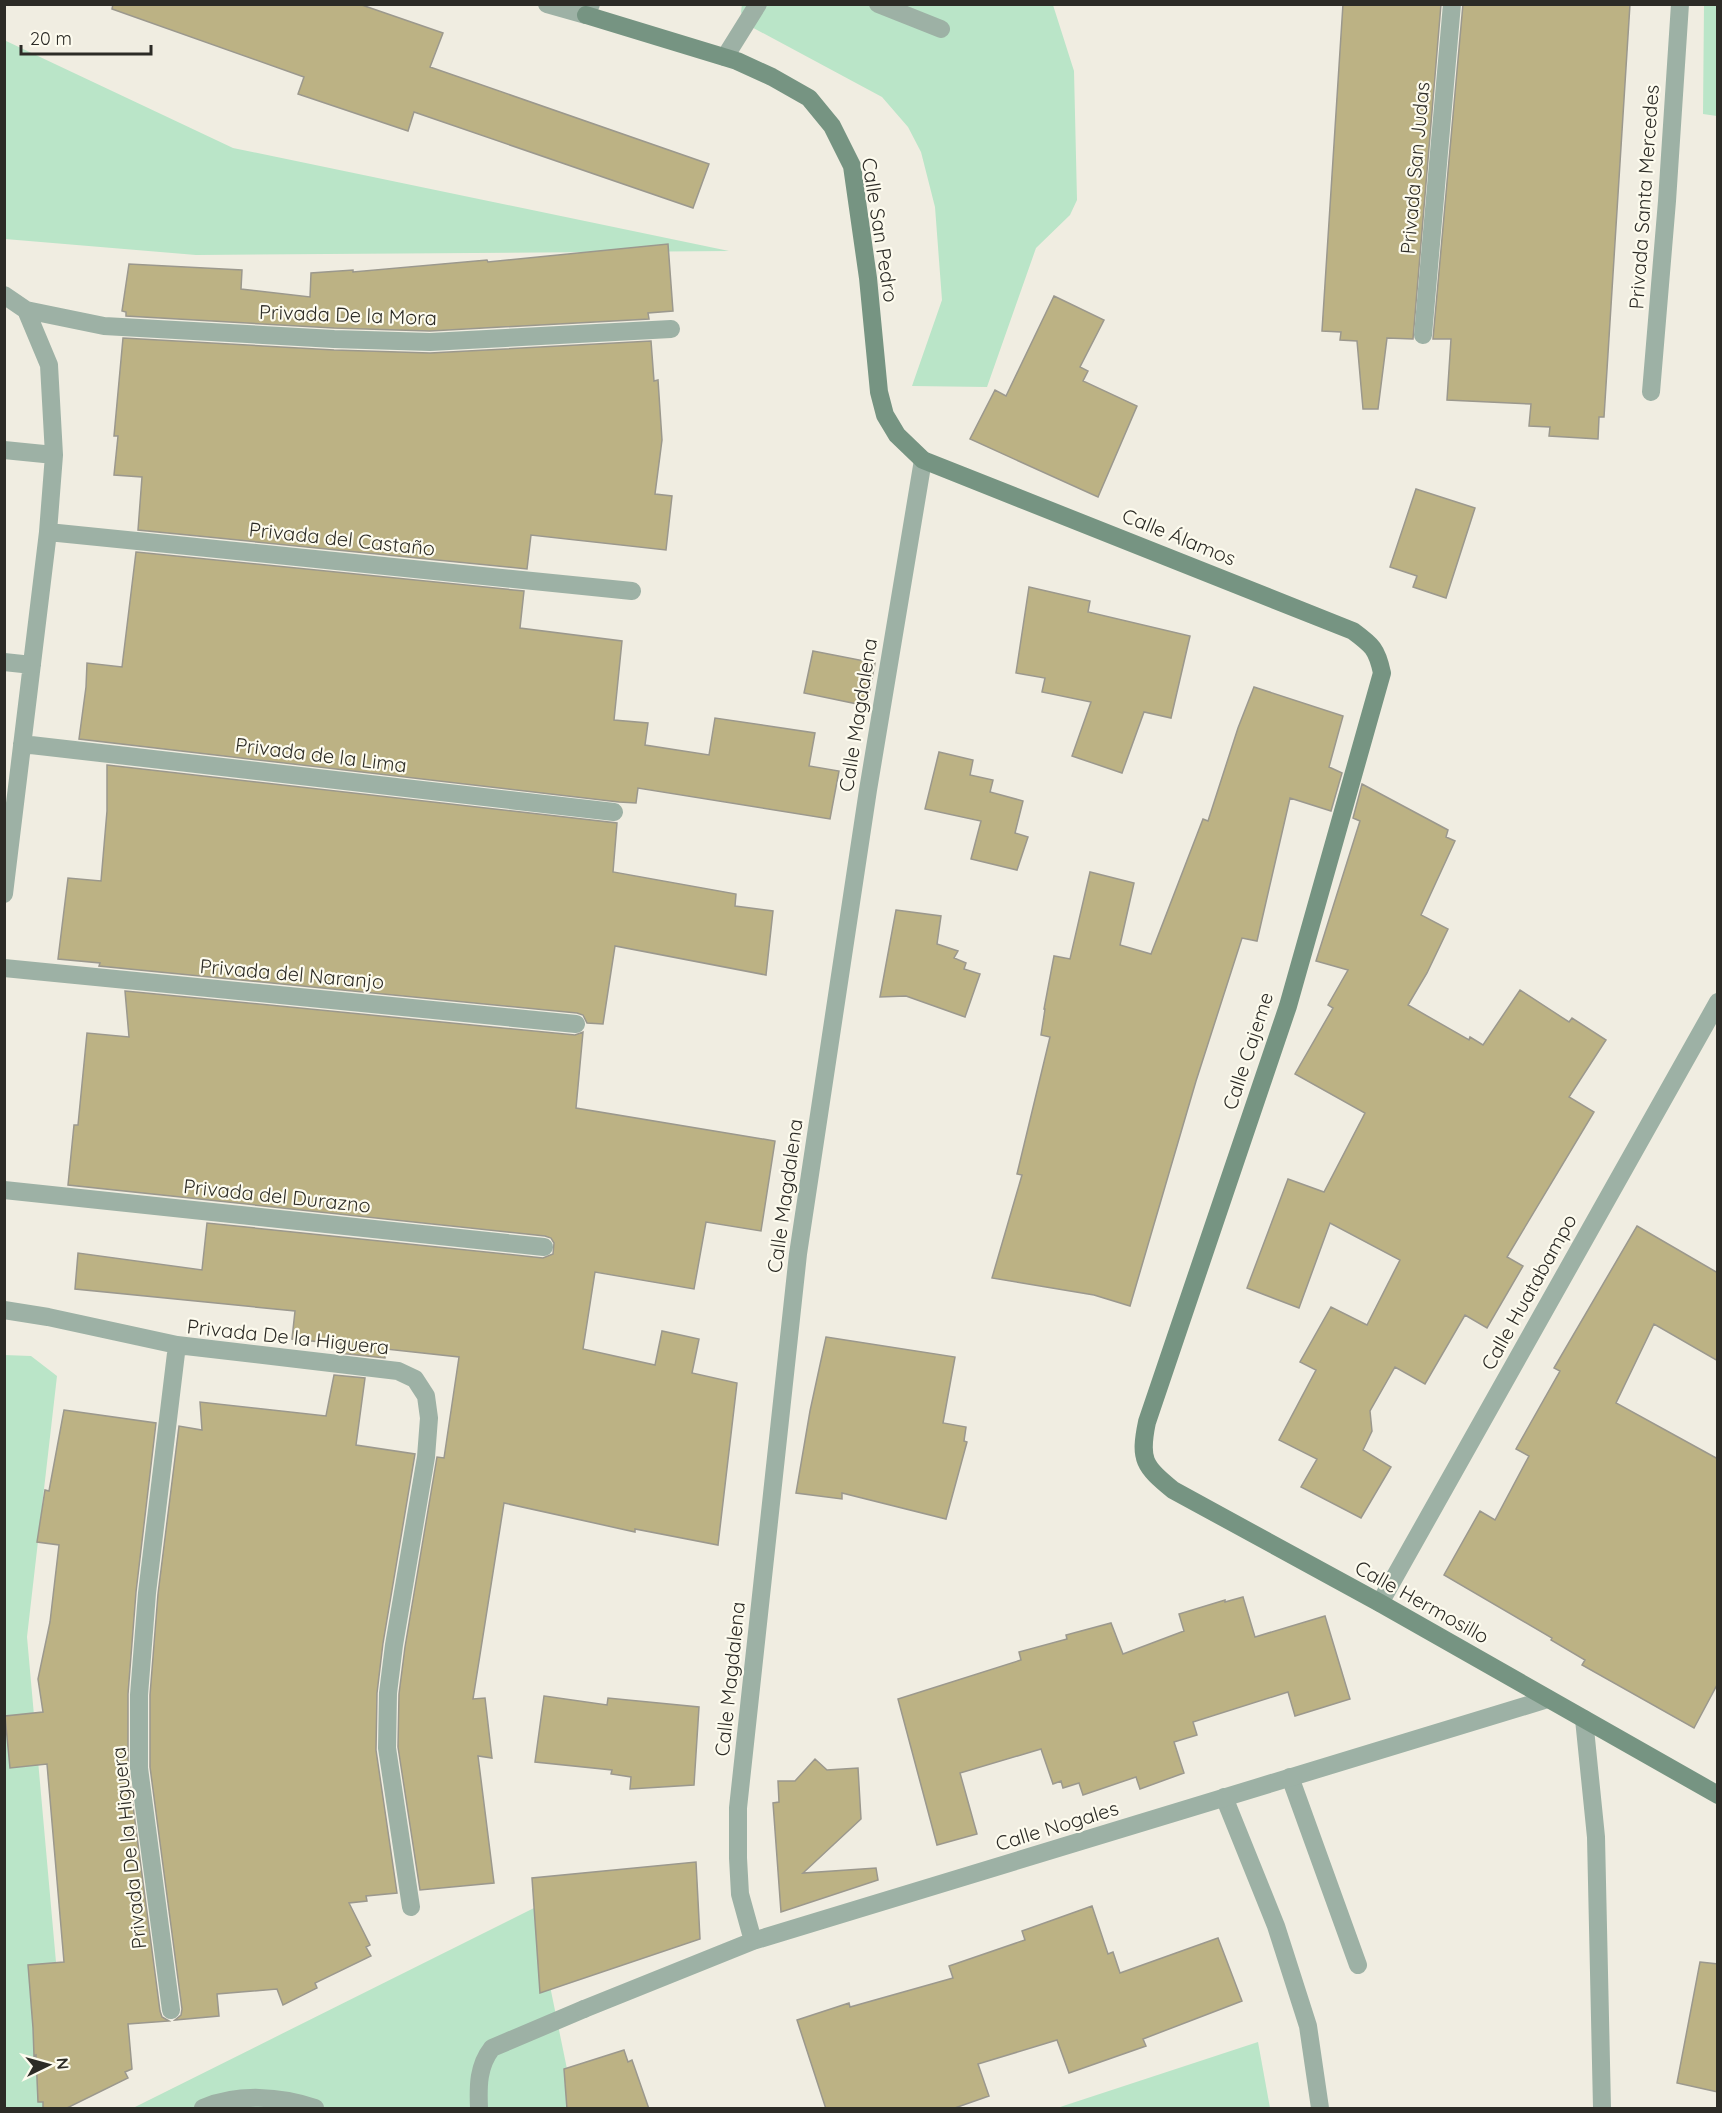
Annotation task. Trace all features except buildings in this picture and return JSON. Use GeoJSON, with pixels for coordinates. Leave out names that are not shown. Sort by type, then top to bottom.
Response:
{"type":"FeatureCollection","features":[{"type":"Feature","properties":{"kind":"street"},"geometry":{"type":"LineString","coordinates":[[547,4],[589,10]]}},
{"type":"Feature","properties":{"kind":"street"},"geometry":{"type":"LineString","coordinates":[[725,57],[758,4]]}},
{"type":"Feature","properties":{"kind":"street"},"geometry":{"type":"LineString","coordinates":[[878,4],[941,29]]}},
{"type":"Feature","properties":{"kind":"street","name":"Privada San Judas"},"geometry":{"type":"LineString","coordinates":[[1423,335],[1452,4]]}},
{"type":"Feature","properties":{"kind":"street","name":"Privada Santa Mercedes"},"geometry":{"type":"LineString","coordinates":[[1651,392],[1680,4]]}},
{"type":"Feature","properties":{"kind":"street","name":"Calle San Pedro"},"geometry":{"type":"LineString","coordinates":[[589,10],[725,57],[772,77],[808,98],[832,126],[852,166],[868,278],[879,392],[885,415],[897,435],[923,460]]}},
{"type":"Feature","properties":{"kind":"street"},"geometry":{"type":"LineString","coordinates":[[4,295],[26,310],[49,365],[54,455],[48,532],[4,894]]}},
{"type":"Feature","properties":{"kind":"street","name":"Privada De la Mora"},"geometry":{"type":"LineString","coordinates":[[26,310],[104,326],[430,342],[671,329]]}},
{"type":"Feature","properties":{"kind":"street"},"geometry":{"type":"LineString","coordinates":[[4,450],[54,455]]}},
{"type":"Feature","properties":{"kind":"street","name":"Calle Álamos"},"geometry":{"type":"LineString","coordinates":[[923,460],[1353,631],[1372,644],[1378,656],[1382,673],[1378,689]]}},
{"type":"Feature","properties":{"kind":"street","name":"Calle Magdalena"},"geometry":{"type":"LineString","coordinates":[[753,1941],[740,1894],[738,1808],[797,1266],[868,790],[923,460]]}},
{"type":"Feature","properties":{"kind":"street","name":"Privada del Castaño"},"geometry":{"type":"LineString","coordinates":[[48,532],[632,591]]}},
{"type":"Feature","properties":{"kind":"street"},"geometry":{"type":"LineString","coordinates":[[4,662],[32,665]]}},
{"type":"Feature","properties":{"kind":"street","name":"Calle Cajeme"},"geometry":{"type":"LineString","coordinates":[[1147,1422],[1288,1006],[1378,689]]}},
{"type":"Feature","properties":{"kind":"street","name":"Privada de la Lima"},"geometry":{"type":"LineString","coordinates":[[22,744],[614,812]]}},
{"type":"Feature","properties":{"kind":"street","name":"Privada del Naranjo"},"geometry":{"type":"LineString","coordinates":[[4,968],[576,1024]]}},
{"type":"Feature","properties":{"kind":"street","name":"Calle Huatabampo"},"geometry":{"type":"LineString","coordinates":[[1380,1603],[1718,1002]]}},
{"type":"Feature","properties":{"kind":"street","name":"Privada del Durazno"},"geometry":{"type":"LineString","coordinates":[[4,1190],[544,1247]]}},
{"type":"Feature","properties":{"kind":"street"},"geometry":{"type":"LineString","coordinates":[[4,1310],[48,1317],[177,1345]]}},
{"type":"Feature","properties":{"kind":"street","name":"Privada De la Higuera"},"geometry":{"type":"LineString","coordinates":[[171,2010],[139,1768],[139,1695],[147,1593],[177,1345],[398,1371],[415,1379],[426,1396],[429,1418],[426,1457],[388,1693],[387,1748],[411,1907]]}},
{"type":"Feature","properties":{"kind":"street","name":"Calle Hermosillo"},"geometry":{"type":"LineString","coordinates":[[1147,1422],[1143,1442],[1144,1459],[1155,1476],[1173,1490],[1380,1603],[1718,1794]]}},
{"type":"Feature","properties":{"kind":"street","name":"Calle Nogales"},"geometry":{"type":"LineString","coordinates":[[479,2109],[480,2072],[484,2058],[492,2048],[753,1941],[1548,1699]]}},
{"type":"Feature","properties":{"kind":"street"},"geometry":{"type":"LineString","coordinates":[[1584,1719],[1596,1837],[1602,2108]]}},
{"type":"Feature","properties":{"kind":"street"},"geometry":{"type":"LineString","coordinates":[[1290,1777],[1358,1965]]}},
{"type":"Feature","properties":{"kind":"street"},"geometry":{"type":"LineString","coordinates":[[1224,1797],[1276,1926],[1308,2026],[1320,2109]]}},
{"type":"Feature","properties":{"kind":"street"},"geometry":{"type":"LineString","coordinates":[[203,2109],[215,2103],[255,2097],[303,2104],[315,2109]]}},
{"type":"Feature","properties":{"kind":"green space"},"geometry":{"type":"Polygon","coordinates":[[[742,4],[1053,5],[1074,71],[1077,200],[1070,215],[1036,248],[987,387],[912,386],[942,300],[935,207],[921,152],[908,127],[882,97],[746,24],[741,12],[742,4]]]}},
{"type":"Feature","properties":{"kind":"green space"},"geometry":{"type":"Polygon","coordinates":[[[1704,5],[1717,5],[1717,116],[1703,114],[1704,5]]]}},
{"type":"Feature","properties":{"kind":"green space"},"geometry":{"type":"Polygon","coordinates":[[[4,40],[233,148],[729,251],[196,255],[5,239],[4,40]]]}},
{"type":"Feature","properties":{"kind":"green space"},"geometry":{"type":"Polygon","coordinates":[[[4,1355],[31,1356],[57,1376],[27,1637],[69,2108],[5,2108],[4,1355]]]}},
{"type":"Feature","properties":{"kind":"green space"},"geometry":{"type":"Polygon","coordinates":[[[534,1908],[575,2108],[133,2108],[534,1908]]]}},
{"type":"Feature","properties":{"kind":"green space"},"geometry":{"type":"Polygon","coordinates":[[[1258,2042],[1270,2108],[1057,2108],[1258,2042]]]}}]}
